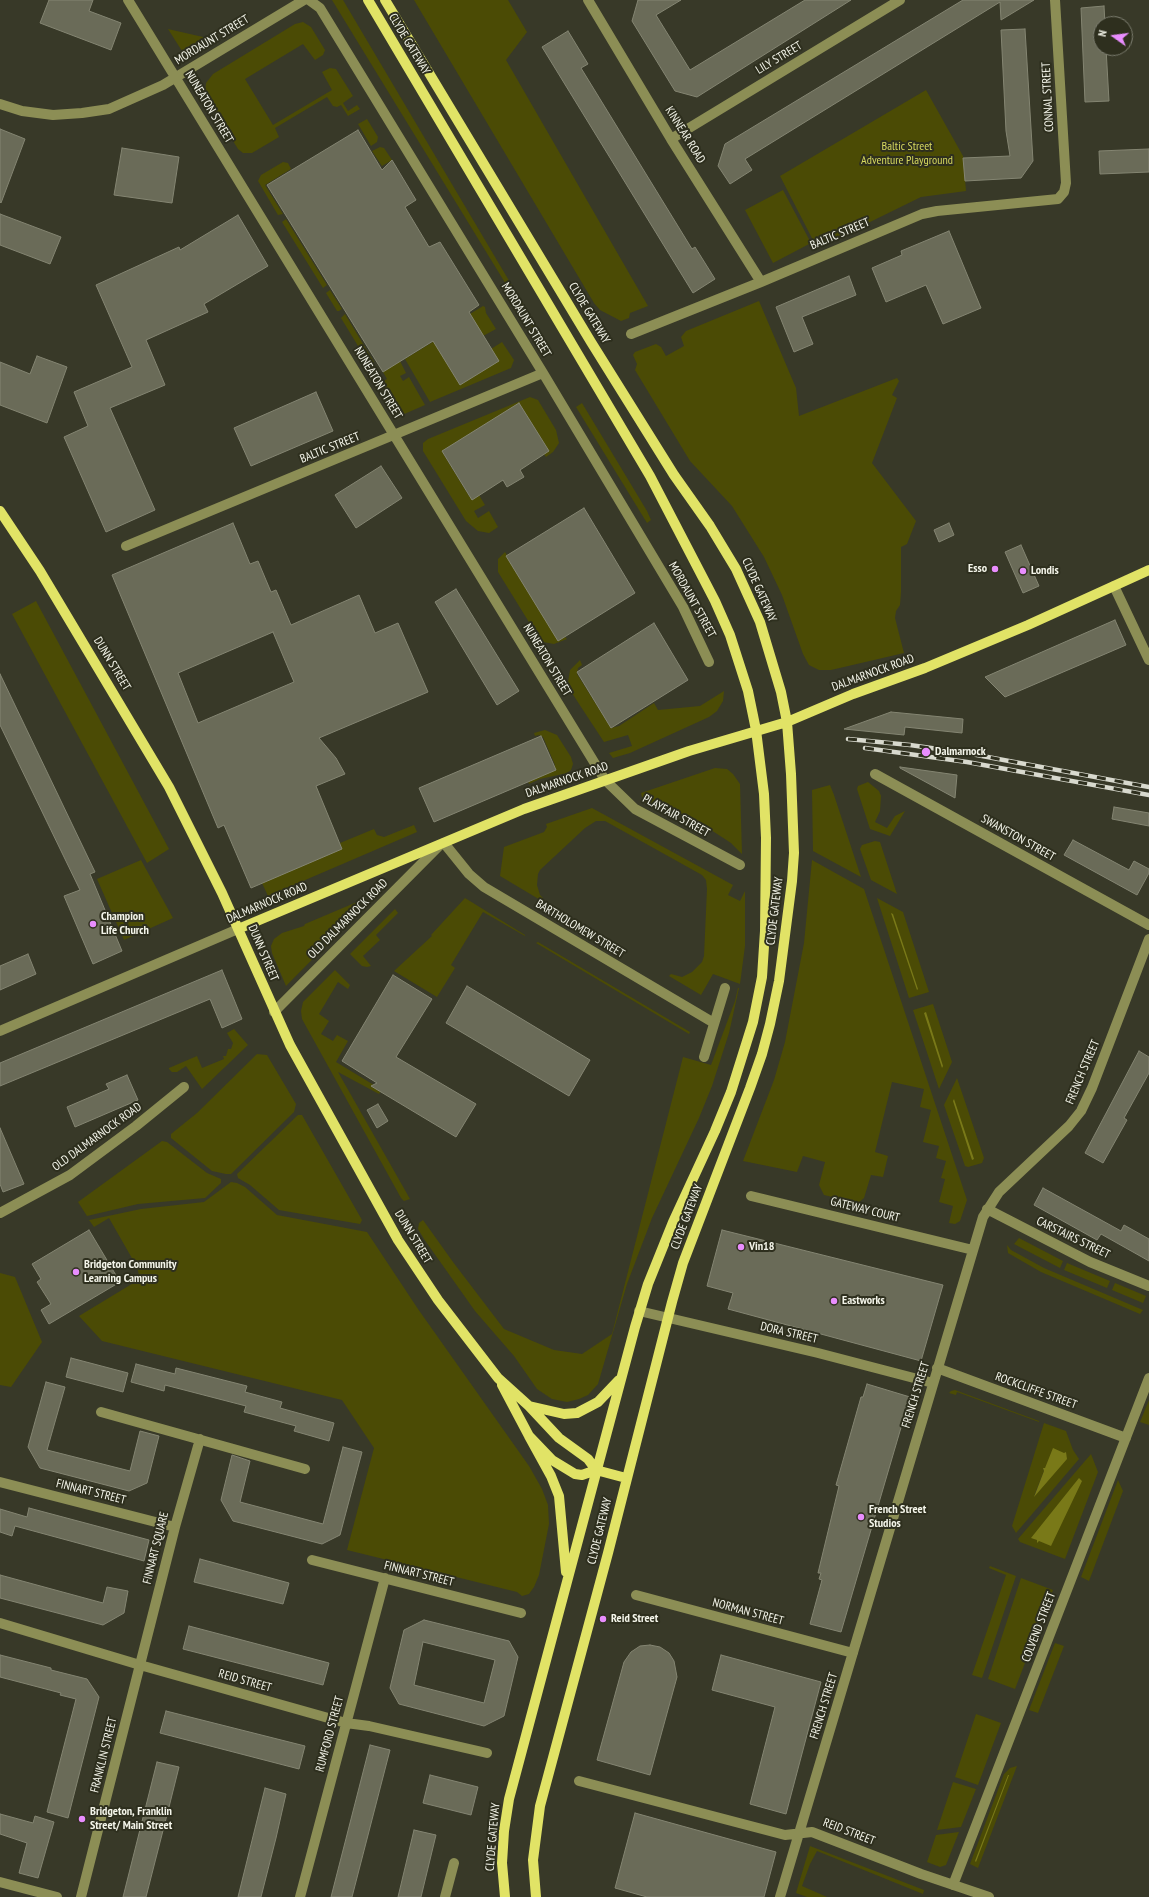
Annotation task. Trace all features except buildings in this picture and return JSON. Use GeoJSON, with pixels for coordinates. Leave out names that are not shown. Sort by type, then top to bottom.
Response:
{"type":"FeatureCollection","features":[{"type":"Feature","properties":{"kind":"main road","name":"CLYDE GATEWAY"},"geometry":{"type":"LineString","coordinates":[[368,0],[650,476],[706,583],[730,635],[748,691],[756,730],[764,794],[766,878],[762,977],[753,1022],[731,1092],[715,1131],[678,1210],[648,1284],[639,1311],[510,1799],[504,1831],[502,1863],[505,1897]]}},
{"type":"Feature","properties":{"kind":"main road","name":"CLYDE GATEWAY"},"geometry":{"type":"LineString","coordinates":[[385,0],[591,342],[674,475],[714,532],[736,569],[754,605],[767,641],[781,692],[787,722],[794,852],[789,908],[779,981],[762,1054],[735,1131],[683,1263],[667,1318],[540,1806],[533,1860],[536,1897]]}},
{"type":"Feature","properties":{"kind":"main road","name":"DUNN STREET"},"geometry":{"type":"LineString","coordinates":[[0,511],[40,571],[153,759],[189,826],[238,929],[294,1054],[398,1240],[434,1294],[498,1378],[529,1436],[552,1460],[570,1472],[582,1474],[596,1470],[588,1459],[563,1442],[529,1406],[498,1378]]}},
{"type":"Feature","properties":{"kind":"main road","name":"DALMARNOCK ROAD"},"geometry":{"type":"LineString","coordinates":[[238,929],[524,809],[605,780],[756,730],[787,722],[853,694],[926,668],[1149,570]]}},
{"type":"Feature","properties":{"kind":"main road"},"geometry":{"type":"LineString","coordinates":[[529,1406],[564,1414],[577,1413],[598,1402],[622,1377]]}},
{"type":"Feature","properties":{"kind":"main road"},"geometry":{"type":"LineString","coordinates":[[529,1436],[551,1476],[559,1496],[567,1580]]}},
{"type":"Feature","properties":{"kind":"main road"},"geometry":{"type":"LineString","coordinates":[[596,1470],[626,1478]]}},
{"type":"Feature","properties":{"kind":"street","name":"NUNEATON STREET"},"geometry":{"type":"LineString","coordinates":[[128,0],[605,780]]}},
{"type":"Feature","properties":{"kind":"street","name":"MORDAUNT STREET"},"geometry":{"type":"LineString","coordinates":[[0,104],[37,114],[53,115],[82,113],[116,106],[151,91],[175,78],[304,0]]}},
{"type":"Feature","properties":{"kind":"street","name":"MORDAUNT STREET"},"geometry":{"type":"LineString","coordinates":[[309,0],[320,8],[543,373],[683,607],[709,662]]}},
{"type":"Feature","properties":{"kind":"street","name":"KINNEAR ROAD"},"geometry":{"type":"LineString","coordinates":[[588,0],[762,282]]}},
{"type":"Feature","properties":{"kind":"street","name":"LILY STREET"},"geometry":{"type":"LineString","coordinates":[[672,138],[900,0]]}},
{"type":"Feature","properties":{"kind":"street","name":"CONNAL STREET"},"geometry":{"type":"LineString","coordinates":[[1055,0],[1066,184],[1064,192]]}},
{"type":"Feature","properties":{"kind":"street","name":"BALTIC STREET"},"geometry":{"type":"LineString","coordinates":[[631,334],[762,282],[922,214],[937,211],[1053,201],[1058,200],[1064,192]]}},
{"type":"Feature","properties":{"kind":"street","name":"BALTIC STREET"},"geometry":{"type":"LineString","coordinates":[[126,546],[543,373]]}},
{"type":"Feature","properties":{"kind":"street"},"geometry":{"type":"LineString","coordinates":[[1114,586],[1149,660]]}},
{"type":"Feature","properties":{"kind":"street","name":"SWANSTON STREET"},"geometry":{"type":"LineString","coordinates":[[875,774],[1149,925]]}},
{"type":"Feature","properties":{"kind":"street","name":"PLAYFAIR STREET"},"geometry":{"type":"LineString","coordinates":[[605,780],[634,809],[740,865]]}},
{"type":"Feature","properties":{"kind":"street","name":"OLD DALMARNOCK ROAD"},"geometry":{"type":"LineString","coordinates":[[274,1012],[442,844]]}},
{"type":"Feature","properties":{"kind":"street","name":"BARTHOLOMEW STREET"},"geometry":{"type":"LineString","coordinates":[[442,844],[469,874],[484,887],[714,1023]]}},
{"type":"Feature","properties":{"kind":"street","name":"DALMARNOCK ROAD"},"geometry":{"type":"LineString","coordinates":[[0,1030],[238,929]]}},
{"type":"Feature","properties":{"kind":"street","name":"FRENCH STREET"},"geometry":{"type":"LineString","coordinates":[[780,1897],[980,1226],[987,1209],[999,1192],[1069,1126],[1081,1111],[1092,1088],[1149,939]]}},
{"type":"Feature","properties":{"kind":"street"},"geometry":{"type":"LineString","coordinates":[[704,1057],[725,988]]}},
{"type":"Feature","properties":{"kind":"street","name":"OLD DALMARNOCK ROAD"},"geometry":{"type":"LineString","coordinates":[[0,1213],[70,1175],[136,1126],[184,1086]]}},
{"type":"Feature","properties":{"kind":"street","name":"GATEWAY COURT"},"geometry":{"type":"LineString","coordinates":[[751,1196],[973,1250]]}},
{"type":"Feature","properties":{"kind":"street","name":"CARSTAIRS STREET"},"geometry":{"type":"LineString","coordinates":[[987,1209],[1084,1259],[1149,1286]]}},
{"type":"Feature","properties":{"kind":"street","name":"DORA STREET"},"geometry":{"type":"LineString","coordinates":[[639,1311],[818,1353],[933,1383]]}},
{"type":"Feature","properties":{"kind":"street","name":"ROCKCLIFFE STREET"},"geometry":{"type":"LineString","coordinates":[[938,1368],[1126,1438]]}},
{"type":"Feature","properties":{"kind":"street","name":"COLVEND STREET"},"geometry":{"type":"LineString","coordinates":[[953,1885],[1149,1378]]}},
{"type":"Feature","properties":{"kind":"street"},"geometry":{"type":"LineString","coordinates":[[101,1412],[305,1469]]}},
{"type":"Feature","properties":{"kind":"street","name":"FINNART SQUARE"},"geometry":{"type":"LineString","coordinates":[[140,1665],[175,1527],[200,1439]]}},
{"type":"Feature","properties":{"kind":"street","name":"FINNART STREET"},"geometry":{"type":"LineString","coordinates":[[0,1482],[175,1527]]}},
{"type":"Feature","properties":{"kind":"street","name":"FINNART STREET"},"geometry":{"type":"LineString","coordinates":[[312,1560],[521,1613]]}},
{"type":"Feature","properties":{"kind":"street","name":"RUMFORD STREET"},"geometry":{"type":"LineString","coordinates":[[300,1897],[385,1578]]}},
{"type":"Feature","properties":{"kind":"street","name":"NORMAN STREET"},"geometry":{"type":"LineString","coordinates":[[636,1596],[853,1653]]}},
{"type":"Feature","properties":{"kind":"street","name":"REID STREET"},"geometry":{"type":"LineString","coordinates":[[0,1622],[140,1665],[346,1723],[369,1726],[487,1753]]}},
{"type":"Feature","properties":{"kind":"street","name":"FRANKLIN STREET"},"geometry":{"type":"LineString","coordinates":[[81,1897],[140,1665]]}},
{"type":"Feature","properties":{"kind":"street","name":"REID STREET"},"geometry":{"type":"LineString","coordinates":[[579,1781],[785,1834],[812,1832],[989,1897]]}},
{"type":"Feature","properties":{"kind":"street"},"geometry":{"type":"LineString","coordinates":[[445,1897],[454,1863]]}},
{"type":"Feature","properties":{"kind":"street"},"geometry":{"type":"LineString","coordinates":[[0,1882],[57,1897]]}},
{"type":"Feature","properties":{"kind":"green space"},"geometry":{"type":"Polygon","coordinates":[[[332,0],[343,0],[540,333],[537,335],[332,0]]]}},
{"type":"Feature","properties":{"kind":"green space"},"geometry":{"type":"Polygon","coordinates":[[[414,0],[508,0],[527,32],[506,60],[648,306],[630,313],[629,318],[621,321],[600,310],[594,303],[414,0]]]}},
{"type":"Feature","properties":{"kind":"green space"},"geometry":{"type":"Polygon","coordinates":[[[303,22],[311,27],[325,50],[323,55],[315,60],[303,44],[245,79],[273,125],[332,90],[322,72],[330,68],[336,69],[353,96],[343,103],[348,111],[357,105],[360,109],[348,116],[341,105],[337,107],[333,106],[327,97],[275,128],[279,137],[252,153],[243,153],[238,149],[208,100],[205,93],[206,83],[213,74],[295,24],[303,22]]]}},
{"type":"Feature","properties":{"kind":"green space"},"geometry":{"type":"Polygon","coordinates":[[[168,29],[203,37],[203,38],[182,51],[168,29]]]}},
{"type":"Feature","properties":{"kind":"green space","name":"Baltic Street Adventure Playground"},"geometry":{"type":"Polygon","coordinates":[[[926,90],[963,156],[966,191],[921,197],[817,248],[780,176],[926,90]]]}},
{"type":"Feature","properties":{"kind":"green space"},"geometry":{"type":"Polygon","coordinates":[[[367,119],[378,137],[377,142],[371,146],[358,124],[367,119]]]}},
{"type":"Feature","properties":{"kind":"green space"},"geometry":{"type":"Polygon","coordinates":[[[380,147],[384,148],[392,160],[382,166],[372,151],[380,147]]]}},
{"type":"Feature","properties":{"kind":"green space"},"geometry":{"type":"Polygon","coordinates":[[[283,162],[288,163],[291,169],[265,185],[283,214],[278,215],[258,181],[261,175],[283,162]]]}},
{"type":"Feature","properties":{"kind":"green space"},"geometry":{"type":"Polygon","coordinates":[[[783,190],[811,243],[773,263],[745,210],[783,190]]]}},
{"type":"Feature","properties":{"kind":"green space"},"geometry":{"type":"Polygon","coordinates":[[[286,219],[327,285],[323,288],[282,222],[286,219]]]}},
{"type":"Feature","properties":{"kind":"green space"},"geometry":{"type":"Polygon","coordinates":[[[330,290],[342,309],[339,311],[337,311],[326,293],[330,290]]]}},
{"type":"Feature","properties":{"kind":"green space"},"geometry":{"type":"Polygon","coordinates":[[[759,301],[796,388],[799,416],[897,378],[899,381],[892,395],[897,398],[872,463],[916,521],[907,544],[901,547],[900,605],[896,611],[895,618],[904,653],[831,670],[819,670],[809,665],[803,654],[782,595],[764,557],[732,506],[690,461],[635,370],[637,364],[633,355],[635,352],[656,344],[661,347],[666,356],[684,346],[681,337],[686,331],[759,301]]]}},
{"type":"Feature","properties":{"kind":"green space"},"geometry":{"type":"Polygon","coordinates":[[[483,306],[485,307],[486,313],[496,329],[483,336],[491,349],[502,342],[514,360],[511,368],[430,402],[405,359],[472,318],[470,314],[483,306]]]}},
{"type":"Feature","properties":{"kind":"green space"},"geometry":{"type":"Polygon","coordinates":[[[345,314],[374,362],[369,364],[341,318],[345,314]]]}},
{"type":"Feature","properties":{"kind":"green space"},"geometry":{"type":"Polygon","coordinates":[[[400,361],[406,373],[400,376],[403,381],[409,377],[425,405],[402,415],[381,382],[387,379],[383,372],[400,361]]]}},
{"type":"Feature","properties":{"kind":"green space"},"geometry":{"type":"Polygon","coordinates":[[[530,397],[538,400],[556,430],[559,443],[553,452],[546,457],[544,454],[547,452],[547,448],[520,405],[444,455],[469,496],[472,498],[479,495],[485,505],[474,511],[478,518],[489,511],[498,527],[489,533],[478,531],[466,521],[423,451],[423,443],[428,439],[530,397]]]}},
{"type":"Feature","properties":{"kind":"green space"},"geometry":{"type":"Polygon","coordinates":[[[582,403],[647,511],[651,520],[647,523],[576,407],[582,403]]]}},
{"type":"Feature","properties":{"kind":"green space"},"geometry":{"type":"Polygon","coordinates":[[[505,552],[560,639],[565,637],[567,639],[554,644],[540,640],[498,572],[498,559],[505,552]]]}},
{"type":"Feature","properties":{"kind":"green space"},"geometry":{"type":"Polygon","coordinates":[[[36,601],[169,849],[147,863],[12,614],[36,601]]]}},
{"type":"Feature","properties":{"kind":"green space"},"geometry":{"type":"Polygon","coordinates":[[[580,660],[582,665],[578,668],[577,674],[611,728],[619,726],[654,703],[658,710],[700,706],[724,691],[723,701],[717,711],[709,717],[630,753],[613,758],[609,753],[632,746],[628,735],[604,742],[570,690],[568,682],[570,670],[580,660]]]}},
{"type":"Feature","properties":{"kind":"green space"},"geometry":{"type":"Polygon","coordinates":[[[545,730],[557,735],[571,757],[573,764],[571,770],[567,773],[540,779],[529,784],[528,781],[555,765],[543,737],[539,735],[535,736],[534,733],[545,730]]]}},
{"type":"Feature","properties":{"kind":"green space"},"geometry":{"type":"Polygon","coordinates":[[[715,768],[727,769],[733,774],[740,784],[742,854],[731,843],[711,830],[658,801],[655,808],[646,803],[642,797],[641,793],[715,768]]]}},
{"type":"Feature","properties":{"kind":"green space"},"geometry":{"type":"Polygon","coordinates":[[[868,782],[879,791],[881,796],[880,811],[875,822],[887,828],[895,816],[905,811],[890,836],[870,829],[857,789],[858,786],[868,782]]]}},
{"type":"Feature","properties":{"kind":"green space"},"geometry":{"type":"Polygon","coordinates":[[[830,785],[861,877],[813,851],[812,790],[830,785]]]}},
{"type":"Feature","properties":{"kind":"green space"},"geometry":{"type":"Polygon","coordinates":[[[592,808],[733,885],[728,895],[740,901],[745,891],[745,946],[740,984],[713,974],[701,995],[669,976],[671,974],[682,977],[692,972],[702,962],[704,956],[707,889],[706,880],[702,875],[605,821],[596,821],[585,828],[540,870],[537,885],[540,895],[543,898],[542,901],[500,876],[504,847],[544,832],[547,827],[546,824],[592,808]]]}},
{"type":"Feature","properties":{"kind":"green space"},"geometry":{"type":"Polygon","coordinates":[[[414,825],[417,832],[268,896],[262,883],[341,847],[340,843],[374,829],[377,835],[384,837],[414,825]]]}},
{"type":"Feature","properties":{"kind":"green space"},"geometry":{"type":"Polygon","coordinates":[[[875,841],[880,842],[897,894],[871,880],[860,849],[862,845],[875,841]]]}},
{"type":"Feature","properties":{"kind":"green space"},"geometry":{"type":"Polygon","coordinates":[[[141,860],[173,918],[124,940],[97,879],[141,860]]]}},
{"type":"Feature","properties":{"kind":"green space"},"geometry":{"type":"Polygon","coordinates":[[[812,860],[864,889],[967,1200],[960,1221],[955,1224],[949,1223],[953,1206],[939,1202],[945,1179],[941,1178],[946,1161],[936,1158],[939,1146],[923,1142],[931,1110],[920,1107],[924,1089],[892,1082],[875,1152],[888,1156],[883,1177],[871,1175],[864,1198],[858,1203],[824,1195],[819,1185],[825,1162],[803,1156],[797,1172],[743,1161],[774,1080],[785,1042],[804,943],[812,860]]]}},
{"type":"Feature","properties":{"kind":"green space"},"geometry":{"type":"Polygon","coordinates":[[[465,898],[525,936],[483,912],[451,965],[455,968],[437,997],[394,971],[432,936],[431,935],[465,898]]]}},
{"type":"Feature","properties":{"kind":"green space"},"geometry":{"type":"Polygon","coordinates":[[[877,898],[903,912],[929,992],[909,998],[877,898]]]}},
{"type":"Feature","properties":{"kind":"green space"},"geometry":{"type":"Polygon","coordinates":[[[357,902],[363,908],[286,986],[272,953],[271,946],[274,939],[282,933],[304,926],[305,924],[357,902]]]}},
{"type":"Feature","properties":{"kind":"green space"},"geometry":{"type":"Polygon","coordinates":[[[395,909],[398,913],[376,935],[380,940],[363,956],[371,966],[362,966],[350,954],[395,909]]]}},
{"type":"Feature","properties":{"kind":"green space"},"geometry":{"type":"Polygon","coordinates":[[[538,942],[690,1032],[689,1034],[536,943],[538,942]]]}},
{"type":"Feature","properties":{"kind":"green space"},"geometry":{"type":"Polygon","coordinates":[[[335,970],[350,985],[348,989],[338,982],[319,1014],[329,1021],[321,1034],[333,1041],[337,1035],[348,1041],[336,1062],[382,1090],[379,1094],[338,1072],[410,1199],[404,1201],[302,1019],[301,1011],[303,1002],[335,970]]]}},
{"type":"Feature","properties":{"kind":"green space"},"geometry":{"type":"Polygon","coordinates":[[[738,988],[729,1033],[712,1086],[699,1118],[652,1218],[627,1284],[598,1384],[588,1395],[579,1399],[567,1402],[552,1399],[537,1389],[514,1356],[475,1311],[424,1239],[418,1229],[419,1223],[423,1220],[504,1329],[554,1350],[582,1354],[612,1334],[683,1057],[711,1065],[735,1001],[738,988]]]}},
{"type":"Feature","properties":{"kind":"green space"},"geometry":{"type":"Polygon","coordinates":[[[933,1004],[952,1062],[939,1089],[913,1010],[933,1004]]]}},
{"type":"Feature","properties":{"kind":"green space"},"geometry":{"type":"Polygon","coordinates":[[[234,1029],[248,1045],[202,1089],[186,1066],[177,1072],[172,1072],[169,1069],[197,1056],[202,1068],[224,1059],[223,1056],[226,1056],[228,1049],[231,1049],[233,1043],[227,1033],[234,1029]]]}},
{"type":"Feature","properties":{"kind":"green space"},"geometry":{"type":"Polygon","coordinates":[[[257,1054],[267,1055],[296,1104],[294,1112],[231,1174],[212,1171],[171,1138],[171,1134],[197,1113],[257,1054]]]}},
{"type":"Feature","properties":{"kind":"green space"},"geometry":{"type":"Polygon","coordinates":[[[957,1078],[984,1158],[982,1163],[968,1167],[965,1166],[944,1105],[957,1078]]]}},
{"type":"Feature","properties":{"kind":"green space"},"geometry":{"type":"Polygon","coordinates":[[[298,1115],[302,1115],[362,1220],[360,1224],[279,1210],[250,1185],[238,1178],[237,1174],[298,1115]]]}},
{"type":"Feature","properties":{"kind":"green space"},"geometry":{"type":"Polygon","coordinates":[[[162,1141],[167,1142],[207,1173],[221,1179],[221,1183],[205,1198],[138,1204],[87,1216],[78,1202],[162,1141]]]}},
{"type":"Feature","properties":{"kind":"green space"},"geometry":{"type":"Polygon","coordinates":[[[231,1182],[245,1187],[277,1215],[367,1232],[418,1309],[529,1466],[542,1489],[548,1505],[549,1524],[539,1575],[529,1594],[522,1596],[517,1592],[347,1550],[374,1448],[342,1400],[102,1341],[79,1316],[140,1279],[137,1267],[109,1218],[94,1227],[89,1220],[141,1209],[204,1202],[231,1182]]]}},
{"type":"Feature","properties":{"kind":"green space"},"geometry":{"type":"Polygon","coordinates":[[[1019,1238],[1063,1261],[1060,1268],[1014,1244],[1019,1238]]]}},
{"type":"Feature","properties":{"kind":"green space"},"geometry":{"type":"Polygon","coordinates":[[[1007,1245],[1011,1250],[1044,1268],[1143,1310],[1140,1314],[1041,1272],[1008,1253],[1007,1245]]]}},
{"type":"Feature","properties":{"kind":"green space"},"geometry":{"type":"Polygon","coordinates":[[[1067,1263],[1110,1281],[1107,1288],[1064,1270],[1067,1263]]]}},
{"type":"Feature","properties":{"kind":"green space"},"geometry":{"type":"Polygon","coordinates":[[[0,1273],[15,1277],[42,1342],[11,1387],[0,1385],[0,1273]]]}},
{"type":"Feature","properties":{"kind":"green space"},"geometry":{"type":"Polygon","coordinates":[[[1115,1283],[1146,1296],[1143,1303],[1112,1290],[1115,1283]]]}},
{"type":"Feature","properties":{"kind":"green space"},"geometry":{"type":"Polygon","coordinates":[[[955,1390],[1039,1422],[957,1392],[956,1395],[949,1393],[955,1390]]]}},
{"type":"Feature","properties":{"kind":"green space"},"geometry":{"type":"Polygon","coordinates":[[[1149,1400],[1149,1425],[1140,1422],[1149,1400]]]}},
{"type":"Feature","properties":{"kind":"green space"},"geometry":{"type":"Polygon","coordinates":[[[1044,1423],[1066,1431],[1073,1450],[1079,1459],[1016,1533],[1012,1526],[1044,1423]],[[1066,1452],[1043,1468],[1044,1471],[1034,1496],[1066,1452]]]}},
{"type":"Feature","properties":{"kind":"green space"},"geometry":{"type":"Polygon","coordinates":[[[1091,1454],[1098,1472],[1065,1559],[1020,1542],[1018,1539],[1091,1454]]]}},
{"type":"Feature","properties":{"kind":"green space"},"geometry":{"type":"Polygon","coordinates":[[[1118,1480],[1123,1491],[1089,1581],[1081,1577],[1118,1480]]]}},
{"type":"Feature","properties":{"kind":"green space"},"geometry":{"type":"Polygon","coordinates":[[[990,1566],[1016,1576],[982,1678],[972,1675],[1006,1575],[989,1568],[990,1566]]]}},
{"type":"Feature","properties":{"kind":"green space"},"geometry":{"type":"Polygon","coordinates":[[[1021,1578],[1053,1590],[1015,1689],[988,1679],[1021,1578]]]}},
{"type":"Feature","properties":{"kind":"green space"},"geometry":{"type":"Polygon","coordinates":[[[1055,1643],[1064,1646],[1038,1713],[1029,1710],[1055,1643]]]}},
{"type":"Feature","properties":{"kind":"green space"},"geometry":{"type":"Polygon","coordinates":[[[976,1714],[1001,1723],[978,1785],[955,1777],[976,1714]]]}},
{"type":"Feature","properties":{"kind":"green space"},"geometry":{"type":"Polygon","coordinates":[[[1017,1766],[978,1868],[970,1864],[1004,1774],[1010,1768],[1017,1766]]]}},
{"type":"Feature","properties":{"kind":"green space"},"geometry":{"type":"Polygon","coordinates":[[[953,1782],[976,1789],[961,1827],[937,1830],[953,1782]]]}},
{"type":"Feature","properties":{"kind":"green space"},"geometry":{"type":"Polygon","coordinates":[[[959,1832],[946,1865],[940,1867],[927,1862],[936,1835],[959,1832]]]}},
{"type":"Feature","properties":{"kind":"green space"},"geometry":{"type":"Polygon","coordinates":[[[810,1846],[924,1890],[923,1894],[817,1851],[810,1864],[802,1886],[827,1897],[807,1897],[796,1893],[810,1846]]]}},
{"type":"Feature","properties":{"kind":"shaded area"},"geometry":{"type":"Polygon","coordinates":[[[891,913],[893,914],[918,989],[917,990],[891,913]]]}},
{"type":"Feature","properties":{"kind":"shaded area"},"geometry":{"type":"Polygon","coordinates":[[[926,1012],[943,1066],[942,1068],[924,1013],[926,1012]]]}},
{"type":"Feature","properties":{"kind":"shaded area"},"geometry":{"type":"Polygon","coordinates":[[[954,1099],[974,1159],[972,1160],[953,1101],[954,1099]]]}},
{"type":"Feature","properties":{"kind":"shaded area"},"geometry":{"type":"Polygon","coordinates":[[[1053,1448],[1064,1453],[1066,1452],[1067,1459],[1034,1497],[1044,1471],[1043,1468],[1045,1468],[1053,1448]]]}},
{"type":"Feature","properties":{"kind":"shaded area"},"geometry":{"type":"Polygon","coordinates":[[[1079,1478],[1082,1481],[1051,1546],[1039,1541],[1037,1543],[1037,1540],[1031,1538],[1079,1478]]]}},
{"type":"Feature","properties":{"kind":"shaded area"},"geometry":{"type":"Polygon","coordinates":[[[1009,1775],[976,1862],[975,1861],[1009,1775]]]}},
{"type":"Feature","properties":{"kind":"railway"},"geometry":{"type":"LineString","coordinates":[[848,739],[910,745],[966,753],[1149,787]]}},
{"type":"Feature","properties":{"kind":"railway"},"geometry":{"type":"LineString","coordinates":[[865,748],[967,762],[1149,795]]}},
{"type":"Feature","properties":{"kind":"place","name":"Esso"},"geometry":{"type":"Point","coordinates":[995,569]}},
{"type":"Feature","properties":{"kind":"place","name":"Londis"},"geometry":{"type":"Point","coordinates":[1023,571]}},
{"type":"Feature","properties":{"kind":"place","name":"Dalmarnock"},"geometry":{"type":"Point","coordinates":[926,752]}},
{"type":"Feature","properties":{"kind":"place","name":"Champion Life Church"},"geometry":{"type":"Point","coordinates":[93,924]}},
{"type":"Feature","properties":{"kind":"place","name":"Vin18"},"geometry":{"type":"Point","coordinates":[741,1247]}},
{"type":"Feature","properties":{"kind":"place","name":"Bridgeton Community Learning Campus"},"geometry":{"type":"Point","coordinates":[76,1272]}},
{"type":"Feature","properties":{"kind":"place","name":"Eastworks"},"geometry":{"type":"Point","coordinates":[834,1301]}},
{"type":"Feature","properties":{"kind":"place","name":"French Street Studios"},"geometry":{"type":"Point","coordinates":[861,1517]}},
{"type":"Feature","properties":{"kind":"place","name":"Reid Street"},"geometry":{"type":"Point","coordinates":[603,1619]}},
{"type":"Feature","properties":{"kind":"place","name":"Bridgeton, Franklin Street/ Main Street"},"geometry":{"type":"Point","coordinates":[82,1819]}}]}
